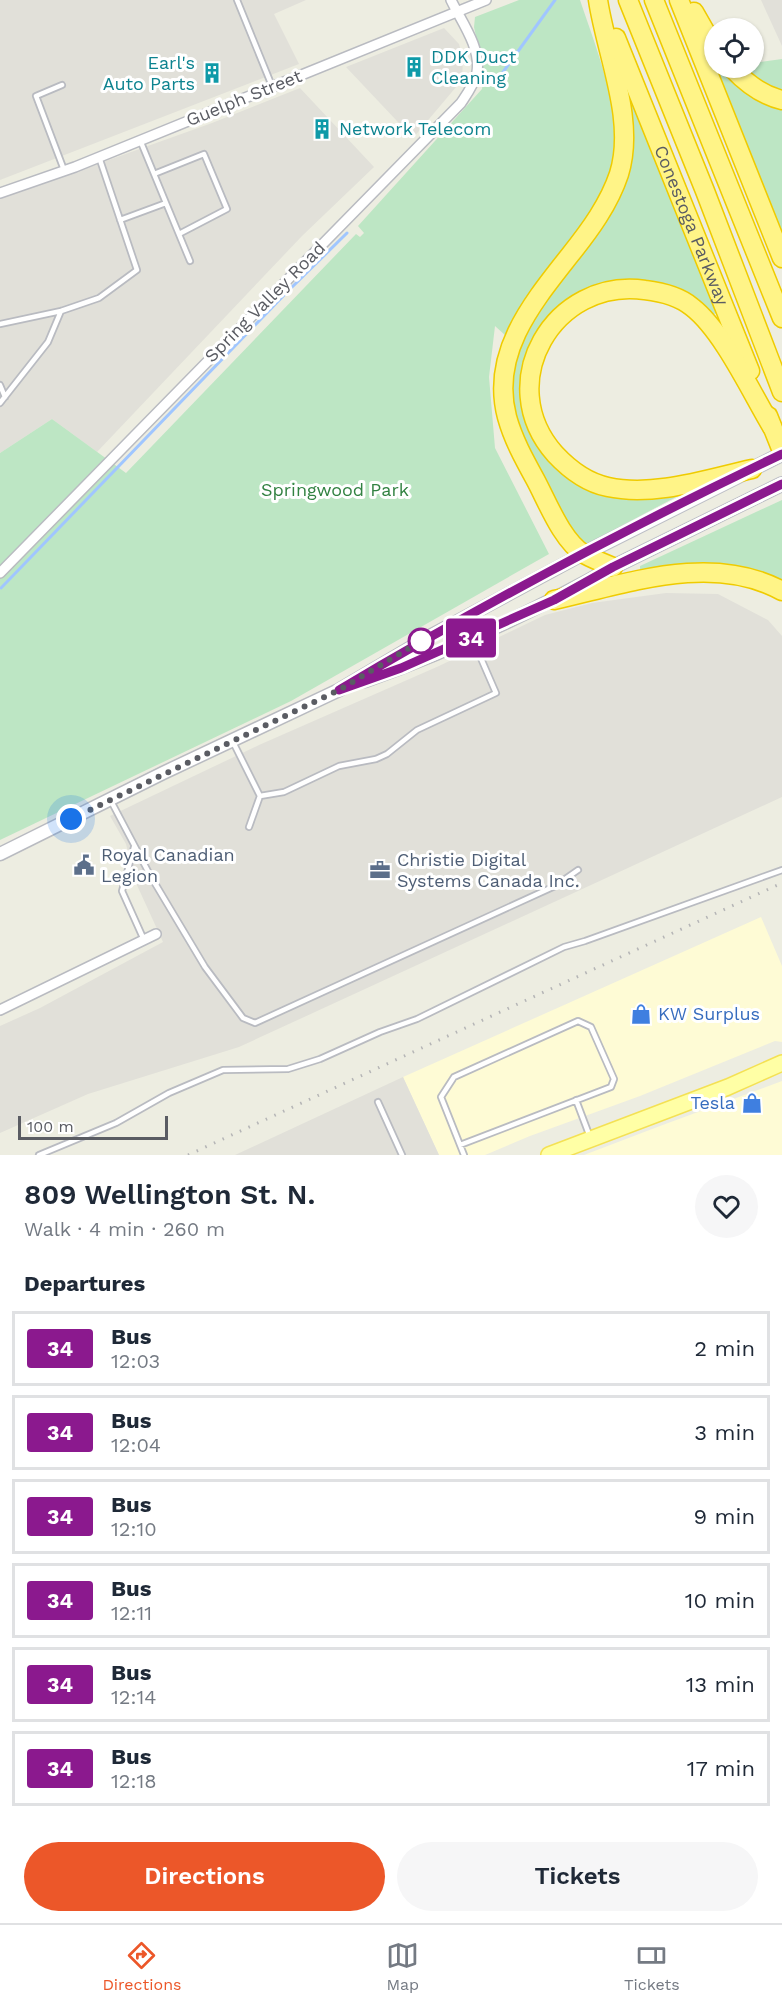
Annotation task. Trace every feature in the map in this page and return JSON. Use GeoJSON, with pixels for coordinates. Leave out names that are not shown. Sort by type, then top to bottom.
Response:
{"type":"FeatureCollection","features":[{"type":"Feature","properties":{"kind":"highway","name":"Conestoga Parkway"},"geometry":{"type":"LineString","coordinates":[[600,0],[782,453]]}},
{"type":"Feature","properties":{"kind":"highway"},"geometry":{"type":"LineString","coordinates":[[600,0],[601,20],[620,97],[624,144],[619,172],[607,202],[583,240],[525,316],[509,347],[503,385],[507,416],[519,448],[570,542],[584,554],[613,567]]}},
{"type":"Feature","properties":{"kind":"highway","name":"Conestoga Parkway"},"geometry":{"type":"LineString","coordinates":[[628,0],[705,191],[782,392]]}},
{"type":"Feature","properties":{"kind":"highway"},"geometry":{"type":"LineString","coordinates":[[654,0],[782,318]]}},
{"type":"Feature","properties":{"kind":"highway"},"geometry":{"type":"LineString","coordinates":[[679,0],[782,258]]}},
{"type":"Feature","properties":{"kind":"highway"},"geometry":{"type":"LineString","coordinates":[[687,0],[704,30]]}},
{"type":"Feature","properties":{"kind":"highway"},"geometry":{"type":"LineString","coordinates":[[741,78],[770,98],[782,100]]}},
{"type":"Feature","properties":{"kind":"highway"},"geometry":{"type":"LineString","coordinates":[[752,469],[654,488],[627,490],[589,481],[564,464],[537,429],[528,391],[535,353],[553,322],[594,295],[630,288],[665,292],[691,306],[713,327],[772,427]]}},
{"type":"Feature","properties":{"kind":"highway"},"geometry":{"type":"LineString","coordinates":[[554,600],[630,582],[678,574],[717,572],[754,578],[782,591]]}},
{"type":"Feature","properties":{"kind":"main road"},"geometry":{"type":"LineString","coordinates":[[584,554],[782,453]]}},
{"type":"Feature","properties":{"kind":"main road"},"geometry":{"type":"LineString","coordinates":[[613,567],[782,484]]}},
{"type":"Feature","properties":{"kind":"main road"},"geometry":{"type":"LineString","coordinates":[[549,1155],[586,1144],[782,1063]]}},
{"type":"Feature","properties":{"kind":"street","name":"Spring Valley Road"},"geometry":{"type":"LineString","coordinates":[[0,573],[461,102],[477,72],[468,32],[451,0]]}},
{"type":"Feature","properties":{"kind":"street","name":"Guelph Street"},"geometry":{"type":"LineString","coordinates":[[0,193],[99,157],[486,0]]}},
{"type":"Feature","properties":{"kind":"street"},"geometry":{"type":"LineString","coordinates":[[0,854],[339,690],[434,634],[584,554]]}},
{"type":"Feature","properties":{"kind":"street"},"geometry":{"type":"LineString","coordinates":[[339,690],[401,668],[472,637],[554,600],[613,567]]}},
{"type":"Feature","properties":{"kind":"street"},"geometry":{"type":"LineString","coordinates":[[0,1010],[156,934]]}},
{"type":"Feature","properties":{"kind":"lane"},"geometry":{"type":"LineString","coordinates":[[237,0],[272,86]]}},
{"type":"Feature","properties":{"kind":"lane"},"geometry":{"type":"LineString","coordinates":[[62,85],[36,96],[64,170]]}},
{"type":"Feature","properties":{"kind":"lane"},"geometry":{"type":"LineString","coordinates":[[140,140],[190,261]]}},
{"type":"Feature","properties":{"kind":"lane"},"geometry":{"type":"LineString","coordinates":[[154,174],[204,154],[227,209],[179,234]]}},
{"type":"Feature","properties":{"kind":"lane"},"geometry":{"type":"LineString","coordinates":[[0,324],[61,311],[99,298],[137,270],[99,157]]}},
{"type":"Feature","properties":{"kind":"lane"},"geometry":{"type":"LineString","coordinates":[[120,220],[165,203]]}},
{"type":"Feature","properties":{"kind":"lane"},"geometry":{"type":"LineString","coordinates":[[0,403],[48,342],[61,311]]}},
{"type":"Feature","properties":{"kind":"lane"},"geometry":{"type":"LineString","coordinates":[[0,385],[5,397]]}},
{"type":"Feature","properties":{"kind":"lane"},"geometry":{"type":"LineString","coordinates":[[260,796],[284,792],[339,766],[387,754],[417,730],[496,693],[472,637]]}},
{"type":"Feature","properties":{"kind":"lane"},"geometry":{"type":"LineString","coordinates":[[232,741],[260,796],[249,827]]}},
{"type":"Feature","properties":{"kind":"lane"},"geometry":{"type":"LineString","coordinates":[[110,799],[150,875],[205,967],[243,1018],[255,1023],[555,886],[578,870]]}},
{"type":"Feature","properties":{"kind":"lane"},"geometry":{"type":"LineString","coordinates":[[135,846],[122,891],[144,940]]}},
{"type":"Feature","properties":{"kind":"lane"},"geometry":{"type":"LineString","coordinates":[[39,1155],[116,1124],[168,1094],[223,1070],[288,1069],[320,1059],[380,1032],[417,1019],[564,947],[782,870]]}},
{"type":"Feature","properties":{"kind":"lane"},"geometry":{"type":"LineString","coordinates":[[460,1145],[612,1087],[614,1079],[591,1027],[578,1021],[454,1077],[441,1097],[460,1145],[464,1155]]}},
{"type":"Feature","properties":{"kind":"lane"},"geometry":{"type":"LineString","coordinates":[[576,1100],[586,1144]]}},
{"type":"Feature","properties":{"kind":"lane"},"geometry":{"type":"LineString","coordinates":[[378,1102],[402,1155]]}},
{"type":"Feature","properties":{"kind":"shaded area"},"geometry":{"type":"Polygon","coordinates":[[[0,0],[306,0],[274,14],[299,64],[0,180],[0,0]]]}},
{"type":"Feature","properties":{"kind":"shaded area"},"geometry":{"type":"Polygon","coordinates":[[[761,0],[782,0],[782,46],[761,0]]]}},
{"type":"Feature","properties":{"kind":"shaded area"},"geometry":{"type":"Polygon","coordinates":[[[444,28],[459,44],[463,59],[462,80],[413,138],[346,67],[444,28]]]}},
{"type":"Feature","properties":{"kind":"shaded area"},"geometry":{"type":"Polygon","coordinates":[[[300,88],[374,167],[302,236],[97,452],[52,419],[0,453],[0,199],[212,123],[300,88]]]}},
{"type":"Feature","properties":{"kind":"shaded area"},"geometry":{"type":"Polygon","coordinates":[[[666,593],[718,594],[768,620],[782,636],[782,797],[239,1047],[88,1094],[0,1133],[0,1026],[40,1008],[163,942],[136,883],[126,844],[110,816],[259,745],[439,666],[545,615],[592,603],[666,593]]]}},
{"type":"Feature","properties":{"kind":"shaded area"},"geometry":{"type":"Polygon","coordinates":[[[761,917],[782,966],[782,1042],[775,1041],[485,1155],[439,1155],[403,1077],[761,917]]]}},
{"type":"Feature","properties":{"kind":"shaded area"},"geometry":{"type":"Polygon","coordinates":[[[403,1077],[439,1155],[235,1155],[403,1077]]]}},
{"type":"Feature","properties":{"kind":"shaded area","name":"Tesla"},"geometry":{"type":"Polygon","coordinates":[[[782,1081],[782,1155],[584,1155],[660,1126],[782,1081]]]}},
{"type":"Feature","properties":{"kind":"green space","name":"Springwood Park"},"geometry":{"type":"Polygon","coordinates":[[[519,0],[580,0],[604,72],[614,124],[615,149],[611,173],[600,200],[540,281],[506,336],[495,326],[489,377],[495,448],[549,554],[291,701],[0,840],[0,453],[52,419],[126,473],[356,234],[360,237],[364,233],[358,226],[482,89],[484,74],[474,27],[475,17],[519,0]]]}},
{"type":"Feature","properties":{"kind":"green space"},"geometry":{"type":"Polygon","coordinates":[[[782,59],[782,95],[754,78],[764,78],[764,61],[782,59]]]}},
{"type":"Feature","properties":{"kind":"green space"},"geometry":{"type":"Polygon","coordinates":[[[714,78],[728,78],[756,97],[782,107],[782,245],[714,78]]]}},
{"type":"Feature","properties":{"kind":"green space"},"geometry":{"type":"Polygon","coordinates":[[[632,101],[717,313],[711,315],[659,284],[626,280],[591,288],[574,296],[547,318],[539,332],[523,390],[569,477],[675,490],[680,495],[587,544],[577,538],[569,528],[524,450],[508,384],[517,342],[600,222],[625,103],[632,101]]]}},
{"type":"Feature","properties":{"kind":"green space"},"geometry":{"type":"Polygon","coordinates":[[[782,500],[782,584],[640,574],[640,566],[782,500]]]}},
{"type":"Feature","properties":{"kind":"waterway"},"geometry":{"type":"LineString","coordinates":[[498,79],[555,0]]}},
{"type":"Feature","properties":{"kind":"waterway"},"geometry":{"type":"LineString","coordinates":[[1,588],[347,233]]}},
{"type":"Feature","properties":{"kind":"railway"},"geometry":{"type":"LineString","coordinates":[[188,1155],[782,883]]}},
{"type":"Feature","properties":{"kind":"bus line","name":"34"},"geometry":{"type":"LineString","coordinates":[[782,454],[565,564],[434,634],[339,690],[401,668],[554,600],[613,567],[782,484]]}},
{"type":"Feature","properties":{"kind":"place","name":"DDK Duct Cleaning"},"geometry":{"type":"Point","coordinates":[414,67]}},
{"type":"Feature","properties":{"kind":"place","name":"Earl's Auto Parts"},"geometry":{"type":"Point","coordinates":[212,73]}},
{"type":"Feature","properties":{"kind":"place","name":"Network Telecom"},"geometry":{"type":"Point","coordinates":[322,129]}},
{"type":"Feature","properties":{"kind":"place","name":"Royal Canadian Legion"},"geometry":{"type":"Point","coordinates":[84,865]}},
{"type":"Feature","properties":{"kind":"place","name":"Christie Digital Systems Canada Inc."},"geometry":{"type":"Point","coordinates":[380,870]}},
{"type":"Feature","properties":{"kind":"place","name":"KW Surplus"},"geometry":{"type":"Point","coordinates":[641,1014]}},
{"type":"Feature","properties":{"kind":"place","name":"Tesla"},"geometry":{"type":"Point","coordinates":[752,1103]}},
{"type":"Feature","properties":{"kind":"route"},"geometry":{"type":"LineString","coordinates":[[71,819],[339,690],[421,641]]}}]}
